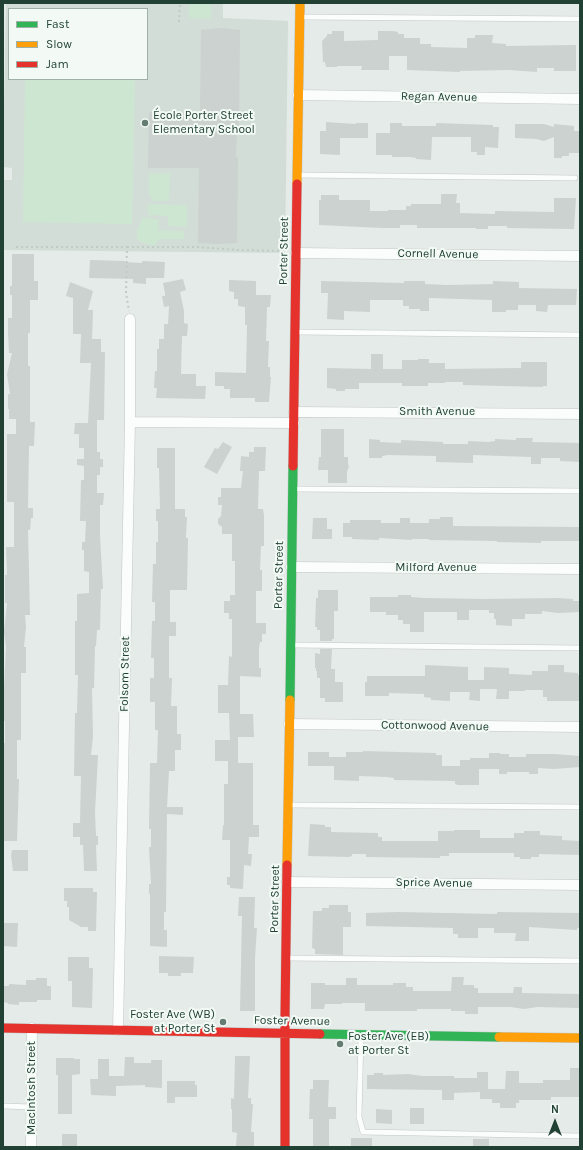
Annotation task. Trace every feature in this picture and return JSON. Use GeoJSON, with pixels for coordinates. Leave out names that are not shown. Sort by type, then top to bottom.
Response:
{"type":"FeatureCollection","features":[{"type":"Feature","properties":{"kind":"street","name":"Porter Street"},"geometry":{"type":"LineString","coordinates":[[285,1147],[289,724],[300,3]]}},
{"type":"Feature","properties":{"kind":"street","name":"Regan Avenue"},"geometry":{"type":"LineString","coordinates":[[298,95],[580,99]]}},
{"type":"Feature","properties":{"kind":"street","name":"Cornell Avenue"},"geometry":{"type":"LineString","coordinates":[[296,252],[580,256]]}},
{"type":"Feature","properties":{"kind":"street","name":"Folsom Street"},"geometry":{"type":"LineString","coordinates":[[118,1030],[130,422],[130,319]]}},
{"type":"Feature","properties":{"kind":"street","name":"Smith Avenue"},"geometry":{"type":"LineString","coordinates":[[294,412],[580,414]]}},
{"type":"Feature","properties":{"kind":"street"},"geometry":{"type":"LineString","coordinates":[[130,422],[294,423]]}},
{"type":"Feature","properties":{"kind":"street","name":"Milford Avenue"},"geometry":{"type":"LineString","coordinates":[[292,567],[580,569]]}},
{"type":"Feature","properties":{"kind":"street","name":"Cottonwood Avenue"},"geometry":{"type":"LineString","coordinates":[[289,724],[580,727]]}},
{"type":"Feature","properties":{"kind":"street","name":"Sprice Avenue"},"geometry":{"type":"LineString","coordinates":[[287,882],[580,885]]}},
{"type":"Feature","properties":{"kind":"street","name":"Foster Avenue"},"geometry":{"type":"LineString","coordinates":[[3,1028],[580,1038]]}},
{"type":"Feature","properties":{"kind":"street","name":"MacIntosh Street"},"geometry":{"type":"LineString","coordinates":[[31,1147],[32,1028]]}},
{"type":"Feature","properties":{"kind":"lane"},"geometry":{"type":"LineString","coordinates":[[300,17],[580,19]]}},
{"type":"Feature","properties":{"kind":"lane"},"geometry":{"type":"LineString","coordinates":[[297,175],[576,178]]}},
{"type":"Feature","properties":{"kind":"lane"},"geometry":{"type":"LineString","coordinates":[[295,332],[580,335]]}},
{"type":"Feature","properties":{"kind":"lane"},"geometry":{"type":"LineString","coordinates":[[293,489],[580,491]]}},
{"type":"Feature","properties":{"kind":"lane"},"geometry":{"type":"LineString","coordinates":[[291,645],[580,648]]}},
{"type":"Feature","properties":{"kind":"lane"},"geometry":{"type":"LineString","coordinates":[[288,805],[580,807]]}},
{"type":"Feature","properties":{"kind":"lane"},"geometry":{"type":"LineString","coordinates":[[286,958],[580,961]]}},
{"type":"Feature","properties":{"kind":"lane"},"geometry":{"type":"LineString","coordinates":[[361,1035],[359,1117],[363,1132],[580,1136]]}},
{"type":"Feature","properties":{"kind":"lane"},"geometry":{"type":"LineString","coordinates":[[3,1106],[32,1107]]}},
{"type":"Feature","properties":{"kind":"path"},"geometry":{"type":"LineString","coordinates":[[179,22],[180,3]]}},
{"type":"Feature","properties":{"kind":"path"},"geometry":{"type":"LineString","coordinates":[[16,247],[198,247],[296,252]]}},
{"type":"Feature","properties":{"kind":"path"},"geometry":{"type":"LineString","coordinates":[[127,247],[126,293],[130,319]]}},
{"type":"Feature","properties":{"kind":"shaded area","name":"École Porter Street Elementary School"},"geometry":{"type":"Polygon","coordinates":[[[6,3],[223,3],[223,18],[288,21],[285,253],[3,250],[3,180],[12,180],[12,168],[3,167],[6,3]]]}},
{"type":"Feature","properties":{"kind":"green space"},"geometry":{"type":"Polygon","coordinates":[[[189,3],[211,3],[211,19],[191,18],[189,16],[189,3]]]}},
{"type":"Feature","properties":{"kind":"green space"},"geometry":{"type":"Polygon","coordinates":[[[25,80],[135,80],[132,224],[23,222],[25,80]]]}},
{"type":"Feature","properties":{"kind":"green space"},"geometry":{"type":"Polygon","coordinates":[[[149,173],[170,174],[169,201],[153,201],[149,194],[149,173]]]}},
{"type":"Feature","properties":{"kind":"green space"},"geometry":{"type":"Polygon","coordinates":[[[148,204],[187,205],[187,227],[168,226],[168,216],[148,215],[148,204]]]}},
{"type":"Feature","properties":{"kind":"green space"},"geometry":{"type":"Polygon","coordinates":[[[143,217],[159,220],[158,230],[184,231],[184,239],[159,239],[155,245],[143,243],[137,239],[137,231],[143,217]]]}},
{"type":"Feature","properties":{"kind":"building"},"geometry":{"type":"Polygon","coordinates":[[[221,28],[240,30],[239,126],[237,126],[236,157],[238,157],[237,243],[198,243],[199,168],[148,168],[149,112],[200,113],[201,30],[221,28]]]}},
{"type":"Feature","properties":{"kind":"building"},"geometry":{"type":"Polygon","coordinates":[[[332,31],[344,31],[344,41],[378,40],[378,31],[393,31],[398,32],[398,34],[404,34],[404,38],[420,38],[420,44],[431,44],[431,47],[467,48],[467,38],[475,38],[475,35],[493,35],[492,43],[506,44],[506,46],[576,45],[576,71],[554,71],[554,68],[537,68],[537,72],[509,70],[460,72],[407,70],[407,56],[389,56],[389,70],[361,70],[362,66],[326,67],[325,62],[323,62],[322,41],[327,34],[332,34],[332,31]]]}},
{"type":"Feature","properties":{"kind":"building"},"geometry":{"type":"Polygon","coordinates":[[[326,122],[356,124],[368,123],[368,138],[340,138],[340,155],[320,154],[320,131],[326,131],[326,122]]]}},
{"type":"Feature","properties":{"kind":"building"},"geometry":{"type":"Polygon","coordinates":[[[390,123],[402,123],[402,126],[436,126],[436,123],[493,125],[493,127],[499,127],[498,148],[485,147],[485,155],[477,155],[477,152],[471,152],[471,137],[432,137],[431,160],[410,157],[392,157],[392,155],[376,155],[376,133],[390,133],[390,123]]]}},
{"type":"Feature","properties":{"kind":"building"},"geometry":{"type":"Polygon","coordinates":[[[515,124],[544,124],[554,127],[554,124],[574,126],[574,131],[579,131],[579,153],[569,153],[569,156],[554,158],[554,137],[544,141],[515,138],[515,124]]]}},
{"type":"Feature","properties":{"kind":"building"},"geometry":{"type":"Polygon","coordinates":[[[441,194],[457,194],[456,203],[460,203],[460,213],[495,214],[495,211],[554,212],[554,198],[576,198],[574,229],[507,228],[507,226],[488,226],[488,229],[417,228],[417,225],[400,225],[400,228],[382,228],[319,225],[319,200],[321,200],[321,195],[339,195],[339,200],[370,200],[370,211],[388,211],[406,210],[406,206],[411,206],[411,204],[441,204],[441,194]]]}},
{"type":"Feature","properties":{"kind":"building"},"geometry":{"type":"Polygon","coordinates":[[[12,254],[34,254],[34,281],[38,281],[38,300],[30,300],[30,333],[28,333],[28,366],[30,366],[30,422],[35,422],[34,446],[29,446],[28,508],[33,508],[33,518],[31,518],[30,530],[28,530],[30,615],[25,615],[26,627],[24,647],[26,647],[26,673],[21,673],[21,740],[17,740],[17,779],[19,779],[17,841],[3,841],[3,743],[5,743],[5,721],[3,721],[3,710],[6,647],[4,632],[7,603],[5,603],[5,575],[7,575],[6,547],[14,547],[14,502],[7,502],[7,434],[16,434],[16,419],[9,419],[8,394],[10,394],[7,374],[12,353],[9,353],[8,318],[12,318],[12,295],[10,295],[10,286],[12,286],[12,254]]]}},
{"type":"Feature","properties":{"kind":"building"},"geometry":{"type":"Polygon","coordinates":[[[90,260],[142,263],[142,261],[165,262],[164,278],[146,278],[146,284],[133,283],[133,279],[89,278],[90,260]]]}},
{"type":"Feature","properties":{"kind":"building"},"geometry":{"type":"Polygon","coordinates":[[[183,279],[186,290],[180,292],[184,311],[184,323],[188,324],[187,336],[182,336],[181,374],[196,374],[196,386],[206,386],[205,399],[156,398],[157,388],[154,388],[155,371],[157,371],[157,349],[159,349],[159,339],[164,339],[164,324],[168,324],[169,306],[164,307],[162,296],[165,296],[165,293],[163,283],[183,279]]]}},
{"type":"Feature","properties":{"kind":"building"},"geometry":{"type":"Polygon","coordinates":[[[229,280],[256,281],[256,295],[271,295],[270,307],[267,307],[266,341],[269,341],[268,367],[270,367],[271,377],[269,402],[255,402],[255,398],[230,398],[230,389],[224,389],[224,386],[215,386],[215,372],[246,373],[247,325],[245,325],[245,307],[238,306],[238,299],[234,299],[234,292],[229,291],[229,280]]]}},
{"type":"Feature","properties":{"kind":"building"},"geometry":{"type":"Polygon","coordinates":[[[321,281],[404,283],[404,281],[425,281],[425,284],[447,285],[493,284],[493,281],[519,282],[519,288],[577,289],[576,305],[548,305],[547,312],[536,311],[536,305],[518,305],[518,310],[492,312],[492,300],[429,298],[429,311],[420,311],[420,309],[409,309],[409,306],[403,306],[403,300],[370,300],[370,312],[344,311],[344,320],[327,319],[328,293],[321,293],[321,281]]]}},
{"type":"Feature","properties":{"kind":"building"},"geometry":{"type":"Polygon","coordinates":[[[70,282],[93,291],[88,310],[93,310],[92,339],[101,339],[101,352],[105,352],[104,420],[97,420],[97,452],[100,452],[100,459],[103,459],[103,467],[100,467],[100,475],[97,475],[97,493],[104,493],[103,505],[100,505],[103,589],[101,589],[100,630],[97,630],[95,646],[94,688],[92,688],[93,737],[91,755],[98,755],[95,813],[96,836],[98,836],[98,845],[96,845],[97,871],[84,871],[83,845],[80,845],[80,837],[73,837],[73,823],[80,823],[81,776],[74,776],[75,713],[77,713],[78,675],[75,675],[75,621],[77,621],[77,594],[89,593],[89,572],[84,571],[84,550],[82,550],[82,542],[85,542],[86,521],[80,521],[81,480],[84,480],[84,466],[77,465],[77,459],[84,459],[84,448],[79,448],[79,434],[74,434],[75,423],[88,423],[91,363],[80,363],[81,334],[73,334],[73,298],[66,296],[70,282]]]}},
{"type":"Feature","properties":{"kind":"building"},"geometry":{"type":"Polygon","coordinates":[[[371,354],[383,354],[383,369],[402,369],[402,360],[418,359],[429,359],[429,363],[445,363],[445,369],[521,368],[521,362],[547,362],[547,386],[463,385],[463,382],[445,382],[428,383],[428,386],[402,386],[402,383],[359,383],[359,389],[345,389],[345,391],[336,391],[336,389],[327,388],[327,368],[371,369],[371,354]]]}},
{"type":"Feature","properties":{"kind":"building"},"geometry":{"type":"Polygon","coordinates":[[[321,429],[344,429],[344,457],[348,457],[349,466],[347,472],[347,483],[328,483],[328,470],[318,470],[319,457],[321,457],[321,429]]]}},
{"type":"Feature","properties":{"kind":"building"},"geometry":{"type":"Polygon","coordinates":[[[516,438],[533,438],[532,442],[580,443],[580,462],[560,461],[560,458],[541,458],[541,464],[531,464],[531,457],[473,455],[473,463],[436,462],[436,456],[388,455],[382,456],[382,458],[369,458],[369,439],[380,440],[380,442],[401,443],[401,440],[443,442],[443,444],[468,444],[468,441],[488,442],[495,441],[495,439],[516,440],[516,438]]]}},
{"type":"Feature","properties":{"kind":"building"},"geometry":{"type":"Polygon","coordinates":[[[223,442],[232,447],[217,474],[204,467],[215,448],[218,449],[223,442]]]}},
{"type":"Feature","properties":{"kind":"building"},"geometry":{"type":"Polygon","coordinates":[[[254,447],[266,447],[265,471],[259,471],[258,509],[263,509],[264,515],[264,546],[261,546],[260,570],[262,570],[262,591],[256,591],[256,623],[266,623],[266,634],[262,634],[262,642],[260,642],[259,648],[259,668],[261,668],[261,677],[240,676],[240,714],[253,714],[254,737],[238,737],[238,763],[253,763],[253,825],[259,825],[259,837],[249,837],[248,854],[252,854],[251,866],[244,865],[243,889],[230,888],[230,885],[227,885],[227,877],[230,877],[230,840],[222,840],[224,825],[224,784],[228,784],[228,761],[215,761],[215,740],[230,740],[229,713],[218,713],[218,685],[228,685],[229,656],[232,657],[232,619],[229,619],[229,613],[224,613],[224,601],[230,601],[230,595],[235,595],[235,561],[232,561],[232,534],[222,534],[222,527],[218,524],[218,519],[221,516],[222,505],[218,505],[218,497],[221,497],[221,488],[241,488],[243,471],[240,471],[241,456],[249,457],[249,452],[254,452],[254,447]]]}},
{"type":"Feature","properties":{"kind":"building"},"geometry":{"type":"Polygon","coordinates":[[[157,448],[175,448],[175,509],[185,509],[185,517],[187,517],[186,538],[188,538],[187,590],[170,590],[170,622],[176,622],[176,636],[169,636],[169,678],[172,678],[171,706],[177,706],[177,734],[181,734],[181,750],[175,750],[175,771],[169,771],[167,807],[183,807],[183,815],[167,814],[166,912],[164,912],[164,930],[167,930],[167,947],[150,946],[150,763],[157,763],[158,730],[155,730],[155,702],[150,702],[150,678],[154,678],[154,658],[151,658],[152,621],[155,621],[155,602],[152,602],[153,564],[156,564],[156,542],[158,542],[158,521],[156,521],[156,509],[160,509],[157,448]]]}},
{"type":"Feature","properties":{"kind":"building"},"geometry":{"type":"Polygon","coordinates":[[[440,517],[453,517],[453,526],[580,527],[580,541],[541,541],[541,543],[379,538],[379,540],[352,539],[352,537],[343,537],[343,523],[350,523],[350,520],[381,520],[381,523],[400,523],[400,518],[410,518],[410,523],[429,523],[429,519],[440,519],[440,517]]]}},
{"type":"Feature","properties":{"kind":"building"},"geometry":{"type":"Polygon","coordinates":[[[313,518],[327,518],[327,529],[332,529],[332,539],[312,539],[313,518]]]}},
{"type":"Feature","properties":{"kind":"building"},"geometry":{"type":"Polygon","coordinates":[[[318,590],[338,590],[338,611],[334,611],[334,639],[332,639],[332,641],[320,641],[320,630],[317,630],[317,627],[315,627],[316,598],[318,598],[318,590]]]}},
{"type":"Feature","properties":{"kind":"building"},"geometry":{"type":"Polygon","coordinates":[[[398,595],[411,595],[411,597],[424,598],[573,599],[573,601],[580,601],[580,612],[558,613],[542,611],[542,614],[525,614],[525,619],[512,619],[512,626],[496,625],[494,613],[489,613],[489,610],[469,610],[469,620],[457,620],[457,612],[424,612],[424,632],[410,632],[410,624],[403,624],[403,620],[398,620],[398,615],[386,615],[386,612],[370,612],[370,597],[398,597],[398,595]]]}},
{"type":"Feature","properties":{"kind":"building"},"geometry":{"type":"Polygon","coordinates":[[[320,649],[332,649],[331,669],[335,669],[335,682],[343,682],[343,702],[325,702],[325,698],[320,698],[320,678],[317,678],[317,671],[315,668],[315,653],[320,654],[320,649]]]}},
{"type":"Feature","properties":{"kind":"building"},"geometry":{"type":"Polygon","coordinates":[[[425,665],[468,667],[468,680],[484,680],[484,667],[509,668],[509,674],[532,675],[532,671],[548,671],[548,665],[564,665],[564,672],[578,673],[578,675],[580,675],[580,701],[547,701],[547,697],[543,697],[543,690],[509,691],[509,699],[496,699],[497,689],[480,689],[480,701],[469,700],[470,692],[450,692],[450,701],[431,700],[431,698],[424,697],[424,694],[389,693],[389,696],[365,696],[365,682],[367,682],[367,676],[425,676],[425,665]]]}},
{"type":"Feature","properties":{"kind":"building"},"geometry":{"type":"Polygon","coordinates":[[[308,752],[329,752],[329,757],[346,757],[346,752],[436,753],[436,755],[442,755],[442,766],[460,766],[460,760],[470,760],[470,758],[489,758],[489,753],[509,754],[509,757],[526,757],[526,754],[555,754],[580,756],[580,767],[554,769],[538,768],[538,774],[529,774],[529,772],[507,772],[507,774],[499,774],[499,769],[479,769],[479,785],[458,785],[455,784],[455,781],[394,780],[394,778],[387,777],[359,776],[359,781],[334,780],[334,766],[308,766],[308,752]]]}},
{"type":"Feature","properties":{"kind":"building"},"geometry":{"type":"Polygon","coordinates":[[[310,824],[331,827],[331,832],[378,833],[378,837],[382,837],[382,841],[438,841],[438,831],[480,830],[480,838],[514,838],[514,833],[524,833],[524,831],[540,831],[540,835],[562,836],[562,840],[580,841],[580,855],[539,854],[539,857],[531,857],[531,859],[520,859],[520,857],[514,857],[514,853],[449,853],[449,856],[440,856],[440,858],[366,857],[366,854],[352,854],[352,856],[349,857],[308,856],[310,824]]]}},
{"type":"Feature","properties":{"kind":"building"},"geometry":{"type":"Polygon","coordinates":[[[12,850],[28,850],[28,871],[13,871],[11,856],[12,850]]]}},
{"type":"Feature","properties":{"kind":"building"},"geometry":{"type":"Polygon","coordinates":[[[64,888],[93,888],[93,892],[97,892],[96,931],[88,931],[88,927],[81,927],[69,920],[69,907],[67,907],[67,901],[64,901],[64,888]]]}},
{"type":"Feature","properties":{"kind":"building"},"geometry":{"type":"Polygon","coordinates":[[[239,897],[255,897],[254,928],[257,928],[255,958],[255,1011],[240,1011],[242,916],[238,916],[239,897]]]}},
{"type":"Feature","properties":{"kind":"building"},"geometry":{"type":"Polygon","coordinates":[[[329,905],[348,905],[348,912],[351,912],[351,927],[343,927],[343,955],[315,954],[315,949],[312,948],[313,911],[322,911],[322,908],[329,908],[329,905]]]}},
{"type":"Feature","properties":{"kind":"building"},"geometry":{"type":"Polygon","coordinates":[[[398,912],[497,914],[497,912],[580,913],[580,928],[577,928],[577,930],[529,927],[529,941],[515,941],[516,933],[494,933],[494,928],[478,928],[478,938],[458,938],[458,934],[453,934],[453,928],[366,926],[366,913],[398,912]]]}},
{"type":"Feature","properties":{"kind":"building"},"geometry":{"type":"Polygon","coordinates":[[[3,923],[18,923],[17,947],[3,946],[3,923]]]}},
{"type":"Feature","properties":{"kind":"building"},"geometry":{"type":"Polygon","coordinates":[[[159,956],[194,957],[193,973],[181,973],[181,976],[168,976],[168,973],[159,973],[159,956]]]}},
{"type":"Feature","properties":{"kind":"building"},"geometry":{"type":"Polygon","coordinates":[[[68,957],[89,957],[89,968],[93,968],[92,1008],[72,1007],[72,981],[68,981],[68,957]]]}},
{"type":"Feature","properties":{"kind":"building"},"geometry":{"type":"Polygon","coordinates":[[[452,977],[464,977],[463,985],[474,985],[474,988],[478,988],[478,993],[513,993],[514,987],[522,987],[522,993],[580,994],[580,1008],[537,1007],[524,1009],[511,1007],[478,1007],[478,1014],[465,1014],[465,1011],[451,1011],[451,1009],[417,1009],[417,1011],[365,1011],[365,1003],[342,1003],[325,1004],[324,1009],[311,1009],[311,983],[346,985],[346,978],[357,978],[357,985],[393,985],[393,983],[406,983],[406,987],[413,987],[413,991],[451,991],[452,977]]]}},
{"type":"Feature","properties":{"kind":"building"},"geometry":{"type":"Polygon","coordinates":[[[36,978],[47,978],[47,986],[51,986],[51,1000],[19,1002],[19,1005],[3,1002],[3,986],[9,986],[9,984],[26,985],[26,980],[36,980],[36,978]]]}},
{"type":"Feature","properties":{"kind":"building"},"geometry":{"type":"Polygon","coordinates":[[[235,1056],[250,1056],[248,1098],[251,1098],[251,1104],[253,1104],[251,1132],[254,1132],[254,1146],[236,1146],[237,1133],[232,1132],[231,1098],[234,1099],[235,1056]]]}},
{"type":"Feature","properties":{"kind":"building"},"geometry":{"type":"Polygon","coordinates":[[[125,1057],[134,1057],[134,1063],[151,1063],[151,1060],[162,1060],[162,1088],[145,1087],[145,1085],[116,1086],[116,1096],[91,1095],[90,1079],[98,1079],[98,1059],[109,1059],[109,1076],[124,1076],[125,1057]]]}},
{"type":"Feature","properties":{"kind":"building"},"geometry":{"type":"Polygon","coordinates":[[[56,1058],[80,1059],[80,1074],[72,1075],[72,1114],[58,1114],[58,1075],[56,1075],[56,1058]]]}},
{"type":"Feature","properties":{"kind":"building"},"geometry":{"type":"Polygon","coordinates":[[[570,1068],[580,1068],[580,1097],[551,1097],[551,1100],[519,1100],[519,1103],[516,1103],[516,1108],[500,1108],[500,1103],[492,1103],[492,1099],[480,1099],[480,1092],[454,1093],[454,1100],[442,1100],[442,1090],[367,1089],[367,1075],[374,1075],[374,1073],[383,1073],[383,1075],[408,1074],[422,1076],[454,1076],[454,1078],[477,1078],[477,1072],[488,1072],[488,1089],[505,1089],[506,1071],[519,1071],[519,1083],[543,1083],[543,1080],[570,1080],[570,1068]]]}},
{"type":"Feature","properties":{"kind":"building"},"geometry":{"type":"Polygon","coordinates":[[[313,1080],[329,1080],[328,1107],[336,1107],[336,1119],[329,1119],[329,1147],[313,1147],[313,1119],[309,1119],[310,1089],[313,1089],[313,1080]]]}},
{"type":"Feature","properties":{"kind":"building"},"geometry":{"type":"Polygon","coordinates":[[[167,1081],[195,1081],[195,1085],[197,1085],[197,1097],[175,1097],[175,1103],[167,1103],[167,1081]]]}},
{"type":"Feature","properties":{"kind":"building"},"geometry":{"type":"Polygon","coordinates":[[[410,1108],[424,1108],[424,1124],[410,1124],[410,1108]]]}},
{"type":"Feature","properties":{"kind":"building"},"geometry":{"type":"Polygon","coordinates":[[[376,1109],[392,1110],[392,1124],[376,1123],[376,1109]]]}},
{"type":"Feature","properties":{"kind":"building"},"geometry":{"type":"Polygon","coordinates":[[[62,1134],[77,1134],[77,1147],[62,1147],[62,1134]]]}},
{"type":"Feature","properties":{"kind":"building"},"geometry":{"type":"Polygon","coordinates":[[[351,1138],[372,1138],[372,1147],[351,1147],[351,1138]]]}},
{"type":"Feature","properties":{"kind":"building"},"geometry":{"type":"Polygon","coordinates":[[[473,1139],[489,1139],[489,1147],[473,1147],[473,1139]]]}},
{"type":"Feature","properties":{"kind":"traffic: fast"},"geometry":{"type":"LineString","coordinates":[[290,700],[293,466]]}},
{"type":"Feature","properties":{"kind":"traffic: fast"},"geometry":{"type":"LineString","coordinates":[[320,1034],[499,1037]]}},
{"type":"Feature","properties":{"kind":"traffic: slow"},"geometry":{"type":"LineString","coordinates":[[297,184],[300,3]]}},
{"type":"Feature","properties":{"kind":"traffic: slow"},"geometry":{"type":"LineString","coordinates":[[287,865],[290,700]]}},
{"type":"Feature","properties":{"kind":"traffic: slow"},"geometry":{"type":"LineString","coordinates":[[499,1037],[580,1038]]}},
{"type":"Feature","properties":{"kind":"traffic: jam"},"geometry":{"type":"LineString","coordinates":[[293,466],[297,184]]}},
{"type":"Feature","properties":{"kind":"traffic: jam"},"geometry":{"type":"LineString","coordinates":[[285,1147],[287,865]]}},
{"type":"Feature","properties":{"kind":"traffic: jam"},"geometry":{"type":"LineString","coordinates":[[3,1028],[320,1034]]}},
{"type":"Feature","properties":{"kind":"place","name":"École Porter Street Elementary School"},"geometry":{"type":"Point","coordinates":[145,123]}},
{"type":"Feature","properties":{"kind":"place","name":"Foster Ave (WB) at Porter St"},"geometry":{"type":"Point","coordinates":[223,1022]}},
{"type":"Feature","properties":{"kind":"place","name":"Foster Ave (EB) at Porter St"},"geometry":{"type":"Point","coordinates":[340,1044]}}]}
